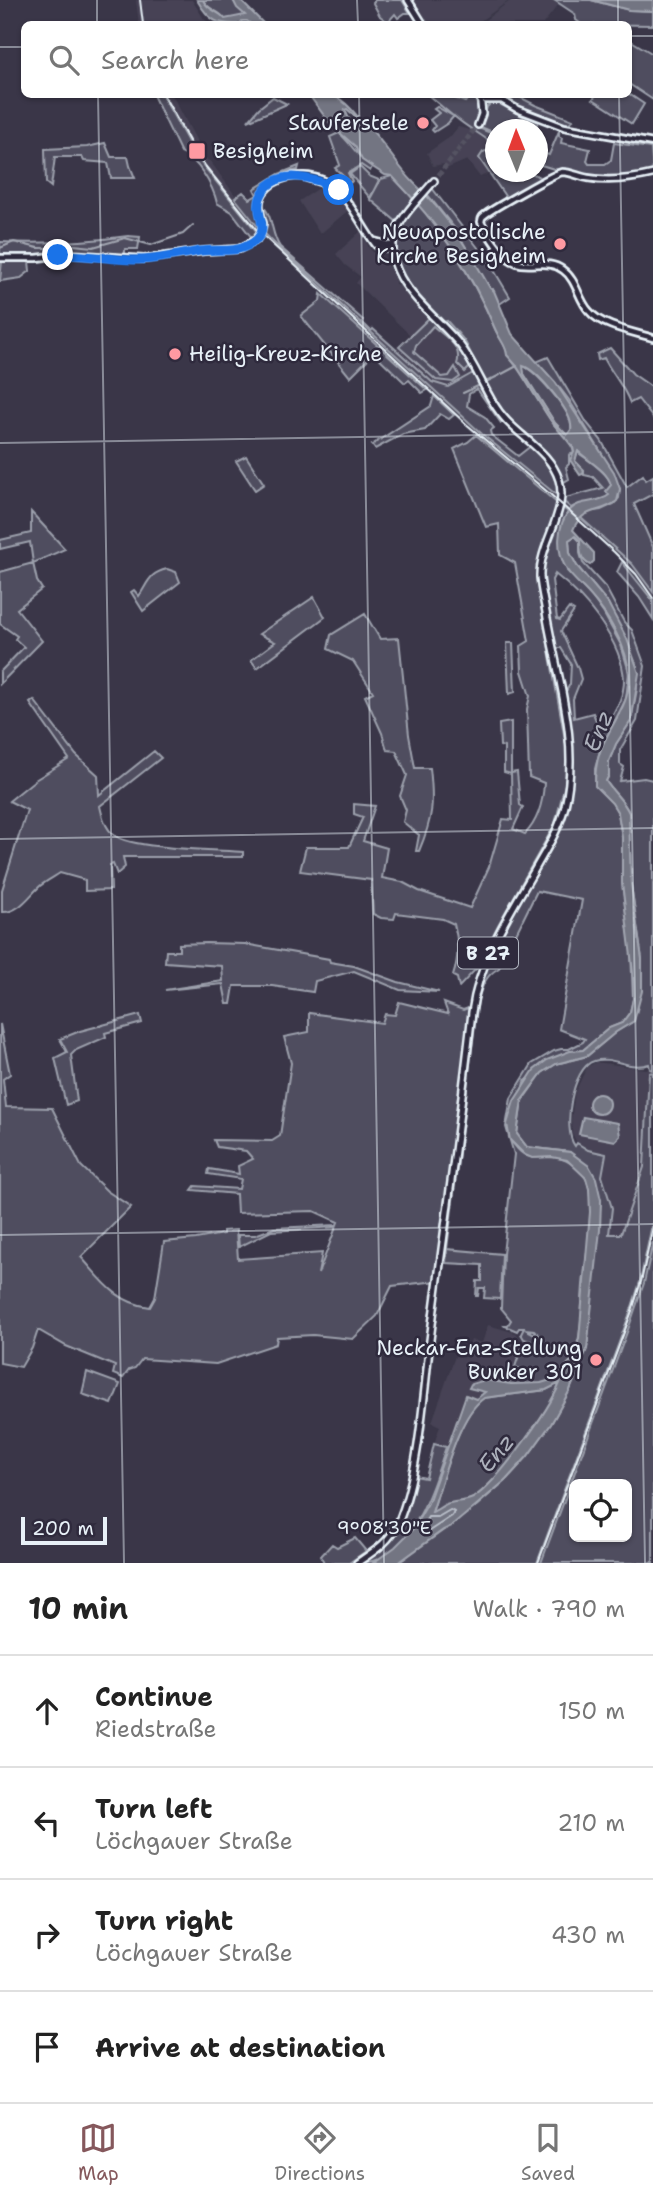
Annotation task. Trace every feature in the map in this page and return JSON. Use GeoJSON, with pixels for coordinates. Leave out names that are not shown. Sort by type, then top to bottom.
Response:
{"type":"FeatureCollection","features":[{"type":"Feature","properties":{"kind":"main road"},"geometry":{"type":"LineString","coordinates":[[408,0],[420,21]]}},
{"type":"Feature","properties":{"kind":"main road"},"geometry":{"type":"LineString","coordinates":[[481,98],[482,114]]}},
{"type":"Feature","properties":{"kind":"main road"},"geometry":{"type":"LineString","coordinates":[[485,98],[500,100]]}},
{"type":"Feature","properties":{"kind":"main road"},"geometry":{"type":"LineString","coordinates":[[493,98],[564,127],[653,143]]}},
{"type":"Feature","properties":{"kind":"main road"},"geometry":{"type":"LineString","coordinates":[[478,125],[492,101]]}},
{"type":"Feature","properties":{"kind":"main road"},"geometry":{"type":"LineString","coordinates":[[653,174],[610,180],[562,172],[551,175],[500,205],[481,220],[492,238],[512,260],[522,264],[546,263],[565,271],[587,310],[604,322],[653,338]]}},
{"type":"Feature","properties":{"kind":"main road"},"geometry":{"type":"LineString","coordinates":[[0,258],[37,258],[68,254],[144,260],[239,249],[256,240],[261,233],[263,223],[259,200],[268,188],[281,179],[306,176],[339,190],[373,241],[381,248],[393,248]]}},
{"type":"Feature","properties":{"kind":"main road","name":"B 27"},"geometry":{"type":"LineString","coordinates":[[356,1563],[388,1538],[399,1522],[405,1505],[418,1438],[472,1012],[480,972],[498,933],[557,829],[565,806],[571,767],[568,732],[540,578],[543,550],[560,508],[559,479],[551,463],[500,413],[461,346],[401,279],[395,266],[393,248],[396,232],[404,217],[434,181]]}},
{"type":"Feature","properties":{"kind":"main road"},"geometry":{"type":"LineString","coordinates":[[381,243],[389,241],[396,232]]}},
{"type":"Feature","properties":{"kind":"main road"},"geometry":{"type":"LineString","coordinates":[[373,241],[393,248]]}},
{"type":"Feature","properties":{"kind":"shaded area"},"geometry":{"type":"Polygon","coordinates":[[[136,0],[192,0],[206,21],[139,21],[136,0]]]}},
{"type":"Feature","properties":{"kind":"shaded area"},"geometry":{"type":"Polygon","coordinates":[[[203,0],[233,0],[246,15],[225,19],[203,0]]]}},
{"type":"Feature","properties":{"kind":"shaded area"},"geometry":{"type":"Polygon","coordinates":[[[375,0],[402,0],[410,13],[398,18],[395,14],[387,21],[380,16],[373,3],[375,0]]]}},
{"type":"Feature","properties":{"kind":"shaded area"},"geometry":{"type":"Polygon","coordinates":[[[413,0],[510,0],[480,21],[426,21],[413,0]]]}},
{"type":"Feature","properties":{"kind":"shaded area"},"geometry":{"type":"Polygon","coordinates":[[[511,0],[554,0],[559,4],[545,21],[484,21],[511,0]]]}},
{"type":"Feature","properties":{"kind":"shaded area"},"geometry":{"type":"Polygon","coordinates":[[[554,0],[591,0],[629,10],[653,11],[653,25],[632,25],[632,21],[577,21],[575,14],[554,0]]]}},
{"type":"Feature","properties":{"kind":"shaded area"},"geometry":{"type":"Polygon","coordinates":[[[632,41],[653,54],[653,100],[632,86],[632,41]]]}},
{"type":"Feature","properties":{"kind":"shaded area"},"geometry":{"type":"Polygon","coordinates":[[[632,96],[644,104],[632,124],[593,99],[632,96]]]}},
{"type":"Feature","properties":{"kind":"shaded area"},"geometry":{"type":"Polygon","coordinates":[[[154,98],[164,98],[197,158],[258,233],[252,238],[232,212],[217,203],[208,181],[198,167],[181,153],[154,98]]]}},
{"type":"Feature","properties":{"kind":"shaded area"},"geometry":{"type":"Polygon","coordinates":[[[164,98],[174,98],[207,160],[259,228],[482,434],[553,492],[616,550],[647,582],[653,592],[653,601],[613,553],[549,495],[483,442],[256,231],[197,158],[164,98]]]}},
{"type":"Feature","properties":{"kind":"shaded area"},"geometry":{"type":"Polygon","coordinates":[[[272,98],[287,104],[248,121],[272,98]]]}},
{"type":"Feature","properties":{"kind":"shaded area"},"geometry":{"type":"Polygon","coordinates":[[[432,98],[455,98],[465,102],[469,98],[476,98],[478,115],[474,126],[485,131],[485,138],[454,116],[434,132],[432,130],[435,126],[430,120],[439,113],[434,109],[437,107],[453,116],[432,98]]]}},
{"type":"Feature","properties":{"kind":"shaded area"},"geometry":{"type":"Polygon","coordinates":[[[505,98],[522,98],[573,120],[563,124],[505,98]]]}},
{"type":"Feature","properties":{"kind":"shaded area"},"geometry":{"type":"Polygon","coordinates":[[[492,102],[498,103],[528,119],[485,119],[485,129],[481,127],[487,107],[492,102]]]}},
{"type":"Feature","properties":{"kind":"shaded area"},"geometry":{"type":"Polygon","coordinates":[[[458,127],[478,132],[485,138],[485,151],[479,158],[485,167],[485,175],[480,177],[467,160],[446,169],[444,164],[433,166],[427,153],[450,137],[458,127]]]}},
{"type":"Feature","properties":{"kind":"shaded area"},"geometry":{"type":"Polygon","coordinates":[[[559,131],[561,143],[590,149],[587,161],[589,164],[605,164],[611,160],[614,143],[651,148],[653,173],[623,177],[567,172],[548,167],[549,155],[559,131]]]}},
{"type":"Feature","properties":{"kind":"shaded area"},"geometry":{"type":"Polygon","coordinates":[[[339,133],[372,167],[370,171],[361,165],[348,173],[352,181],[350,183],[335,168],[340,165],[330,137],[339,133]]]}},
{"type":"Feature","properties":{"kind":"shaded area"},"geometry":{"type":"Polygon","coordinates":[[[105,143],[111,157],[128,157],[135,178],[111,178],[108,163],[84,161],[82,157],[55,157],[51,187],[46,183],[45,149],[87,147],[105,143]]]}},
{"type":"Feature","properties":{"kind":"shaded area"},"geometry":{"type":"Polygon","coordinates":[[[485,151],[485,167],[479,158],[485,151]]]}},
{"type":"Feature","properties":{"kind":"shaded area"},"geometry":{"type":"Polygon","coordinates":[[[299,166],[298,170],[271,181],[261,191],[256,205],[259,228],[235,198],[243,192],[250,199],[257,195],[254,189],[299,166]]]}},
{"type":"Feature","properties":{"kind":"shaded area"},"geometry":{"type":"Polygon","coordinates":[[[360,167],[369,176],[379,180],[370,198],[350,174],[360,167]]]}},
{"type":"Feature","properties":{"kind":"shaded area"},"geometry":{"type":"Polygon","coordinates":[[[392,176],[415,200],[397,222],[370,199],[381,179],[392,176]]]}},
{"type":"Feature","properties":{"kind":"shaded area"},"geometry":{"type":"Polygon","coordinates":[[[495,182],[536,182],[507,199],[495,182]]]}},
{"type":"Feature","properties":{"kind":"shaded area"},"geometry":{"type":"Polygon","coordinates":[[[321,187],[340,196],[351,208],[320,234],[299,201],[321,187]]]}},
{"type":"Feature","properties":{"kind":"shaded area"},"geometry":{"type":"Polygon","coordinates":[[[432,188],[489,262],[510,297],[498,305],[493,289],[490,289],[456,230],[427,194],[432,188]]]}},
{"type":"Feature","properties":{"kind":"shaded area"},"geometry":{"type":"Polygon","coordinates":[[[419,204],[462,264],[505,346],[507,355],[571,446],[574,453],[569,455],[569,464],[566,467],[569,479],[562,483],[549,455],[516,427],[498,407],[463,339],[405,278],[396,251],[398,237],[405,221],[419,204]]]}},
{"type":"Feature","properties":{"kind":"shaded area"},"geometry":{"type":"Polygon","coordinates":[[[261,205],[268,213],[280,247],[363,320],[371,331],[373,329],[432,382],[448,387],[473,373],[505,420],[501,423],[477,389],[469,394],[467,406],[485,417],[494,428],[490,431],[491,435],[518,456],[532,445],[552,468],[559,497],[482,434],[278,247],[264,233],[265,222],[261,205]]]}},
{"type":"Feature","properties":{"kind":"shaded area"},"geometry":{"type":"Polygon","coordinates":[[[361,231],[369,248],[393,271],[396,284],[404,286],[462,351],[475,372],[456,384],[443,387],[432,382],[396,350],[410,335],[356,283],[361,277],[336,254],[361,231]]]}},
{"type":"Feature","properties":{"kind":"shaded area"},"geometry":{"type":"Polygon","coordinates":[[[140,237],[138,249],[125,249],[125,258],[64,252],[29,256],[0,255],[0,242],[64,242],[140,237]]]}},
{"type":"Feature","properties":{"kind":"shaded area"},"geometry":{"type":"Polygon","coordinates":[[[2,260],[29,261],[30,271],[21,278],[0,281],[2,260]]]}},
{"type":"Feature","properties":{"kind":"shaded area"},"geometry":{"type":"Polygon","coordinates":[[[321,294],[427,390],[422,393],[409,380],[405,383],[374,353],[350,377],[301,316],[320,301],[321,294]]]}},
{"type":"Feature","properties":{"kind":"shaded area"},"geometry":{"type":"Polygon","coordinates":[[[430,317],[452,338],[470,367],[465,372],[457,364],[455,347],[433,326],[416,345],[414,352],[442,377],[449,376],[455,367],[460,377],[453,382],[436,380],[399,347],[430,317]]]}},
{"type":"Feature","properties":{"kind":"shaded area"},"geometry":{"type":"Polygon","coordinates":[[[610,348],[633,374],[653,388],[653,418],[638,399],[630,403],[604,358],[598,360],[597,354],[610,348]]]}},
{"type":"Feature","properties":{"kind":"shaded area"},"geometry":{"type":"Polygon","coordinates":[[[548,357],[587,423],[601,440],[627,487],[643,475],[646,480],[653,476],[653,494],[634,504],[653,547],[653,592],[632,564],[580,517],[587,512],[614,504],[619,498],[620,489],[569,400],[536,362],[548,357]]]}},
{"type":"Feature","properties":{"kind":"shaded area"},"geometry":{"type":"Polygon","coordinates":[[[522,365],[543,383],[565,410],[571,427],[567,435],[555,423],[524,374],[522,365]]]}},
{"type":"Feature","properties":{"kind":"shaded area"},"geometry":{"type":"Polygon","coordinates":[[[434,396],[454,415],[449,419],[440,414],[425,430],[403,434],[375,449],[372,445],[431,406],[434,396]]]}},
{"type":"Feature","properties":{"kind":"shaded area"},"geometry":{"type":"Polygon","coordinates":[[[476,435],[558,504],[540,554],[537,583],[566,745],[566,780],[555,824],[476,969],[459,987],[457,978],[453,976],[458,950],[454,924],[443,919],[396,913],[394,919],[381,918],[373,914],[371,880],[300,871],[306,847],[349,847],[363,817],[354,814],[354,804],[375,806],[363,841],[387,848],[382,878],[402,882],[419,891],[470,908],[489,867],[503,819],[512,820],[511,774],[504,772],[504,747],[500,746],[499,724],[511,722],[511,773],[517,772],[520,805],[523,807],[513,829],[525,834],[536,817],[544,783],[529,777],[527,709],[530,696],[522,671],[521,646],[529,641],[515,563],[500,555],[499,524],[486,527],[454,449],[476,435]]]}},
{"type":"Feature","properties":{"kind":"shaded area"},"geometry":{"type":"Polygon","coordinates":[[[577,452],[604,474],[612,488],[611,494],[603,499],[571,508],[563,501],[565,498],[603,488],[593,477],[584,475],[584,470],[575,461],[577,452]]]}},
{"type":"Feature","properties":{"kind":"shaded area"},"geometry":{"type":"Polygon","coordinates":[[[246,456],[264,484],[255,490],[236,461],[246,456]]]}},
{"type":"Feature","properties":{"kind":"shaded area"},"geometry":{"type":"Polygon","coordinates":[[[562,507],[568,512],[561,527],[567,571],[604,614],[621,645],[629,672],[626,699],[600,750],[595,769],[595,785],[618,813],[633,999],[630,1012],[622,1023],[609,1028],[583,1050],[564,1054],[524,1082],[510,1140],[520,1152],[528,1156],[556,1157],[576,1167],[586,1179],[591,1202],[577,1346],[571,1361],[560,1374],[538,1384],[520,1385],[485,1380],[489,1375],[503,1375],[526,1380],[526,1371],[515,1367],[523,1343],[536,1345],[540,1336],[534,1330],[525,1329],[539,1336],[535,1343],[524,1339],[521,1334],[524,1328],[517,1331],[503,1325],[508,1325],[511,1320],[501,1308],[503,1254],[514,1154],[506,1127],[511,1098],[532,1064],[554,1051],[569,1049],[585,1039],[559,1029],[582,900],[537,891],[499,968],[490,974],[478,1000],[447,1249],[444,1249],[477,989],[500,933],[552,844],[568,804],[573,764],[572,738],[564,695],[570,684],[571,664],[561,648],[556,648],[542,570],[562,507]],[[555,574],[552,580],[557,619],[560,620],[569,608],[574,611],[561,631],[581,679],[573,699],[574,718],[593,713],[598,725],[598,738],[618,706],[624,686],[622,665],[617,650],[600,621],[555,574]]]}},
{"type":"Feature","properties":{"kind":"shaded area"},"geometry":{"type":"Polygon","coordinates":[[[31,512],[65,549],[33,563],[30,542],[0,549],[0,540],[31,533],[31,512]]]}},
{"type":"Feature","properties":{"kind":"shaded area"},"geometry":{"type":"Polygon","coordinates":[[[575,536],[580,541],[583,563],[606,588],[624,622],[632,630],[645,666],[637,721],[620,750],[620,764],[624,767],[620,781],[644,778],[653,780],[653,1070],[649,1064],[635,1066],[608,1060],[594,1061],[586,1066],[571,1100],[569,1127],[575,1146],[577,1143],[588,1150],[606,1154],[602,1176],[612,1208],[609,1234],[621,1234],[644,1167],[649,1073],[653,1072],[653,1220],[631,1310],[537,1563],[398,1563],[473,1509],[527,1457],[551,1424],[570,1390],[587,1349],[601,1200],[570,1152],[527,1147],[517,1134],[522,1101],[542,1073],[556,1064],[587,1056],[634,1021],[642,959],[631,885],[629,813],[606,781],[609,761],[616,744],[631,721],[637,689],[637,666],[608,603],[577,566],[570,553],[569,540],[575,536]]]}},
{"type":"Feature","properties":{"kind":"shaded area"},"geometry":{"type":"Polygon","coordinates":[[[622,562],[653,601],[653,619],[639,597],[617,572],[622,562]]]}},
{"type":"Feature","properties":{"kind":"shaded area"},"geometry":{"type":"Polygon","coordinates":[[[33,563],[37,581],[42,589],[17,609],[42,641],[0,684],[0,672],[24,647],[15,639],[17,636],[0,624],[0,572],[33,563]]]}},
{"type":"Feature","properties":{"kind":"shaded area"},"geometry":{"type":"Polygon","coordinates":[[[167,569],[176,572],[180,582],[143,611],[131,592],[134,590],[139,596],[153,576],[167,569]]]}},
{"type":"Feature","properties":{"kind":"shaded area"},"geometry":{"type":"Polygon","coordinates":[[[314,597],[325,617],[257,668],[251,660],[275,642],[259,634],[314,597]]]}},
{"type":"Feature","properties":{"kind":"shaded area"},"geometry":{"type":"Polygon","coordinates":[[[365,614],[380,639],[399,638],[415,768],[430,768],[431,810],[419,851],[416,851],[419,835],[403,822],[406,810],[400,796],[407,775],[396,751],[387,750],[365,696],[373,692],[353,661],[328,649],[331,635],[365,614]]]}},
{"type":"Feature","properties":{"kind":"shaded area"},"geometry":{"type":"Polygon","coordinates":[[[507,643],[513,643],[515,692],[509,694],[507,643]]]}},
{"type":"Feature","properties":{"kind":"shaded area"},"geometry":{"type":"Polygon","coordinates":[[[34,700],[76,755],[98,775],[99,795],[154,751],[161,758],[100,806],[106,825],[114,835],[123,840],[155,846],[243,852],[243,857],[123,857],[125,867],[117,874],[113,864],[110,865],[111,890],[85,891],[85,880],[60,873],[40,886],[19,907],[2,912],[2,890],[27,810],[9,801],[35,780],[69,759],[30,703],[34,700]]]}},
{"type":"Feature","properties":{"kind":"shaded area"},"geometry":{"type":"Polygon","coordinates":[[[179,944],[245,944],[329,959],[330,962],[354,966],[398,982],[439,992],[400,990],[354,971],[315,981],[313,992],[272,986],[234,986],[231,1004],[227,1004],[223,984],[165,990],[223,981],[222,966],[165,962],[166,951],[179,951],[179,944]]]}},
{"type":"Feature","properties":{"kind":"shaded area"},"geometry":{"type":"Polygon","coordinates":[[[399,1002],[448,1014],[444,1003],[463,1010],[471,1007],[437,1281],[392,1286],[377,1316],[353,1339],[313,1335],[277,1337],[276,1344],[216,1364],[142,1359],[123,1378],[113,1374],[115,1366],[66,1346],[38,1330],[21,1367],[0,1363],[0,1024],[10,1074],[3,1079],[6,1107],[52,1108],[81,1166],[107,1191],[131,1207],[81,1257],[103,1282],[128,1301],[150,1307],[155,1298],[164,1242],[196,1239],[236,1230],[238,1259],[322,1253],[318,1274],[338,1222],[314,1211],[237,1213],[236,1194],[192,1190],[195,1186],[239,1189],[241,1179],[208,1174],[209,1169],[239,1174],[238,1166],[253,1159],[246,1151],[217,1147],[214,1140],[272,1141],[280,1136],[291,1063],[284,1037],[309,1032],[309,1013],[382,1023],[385,1014],[395,1015],[399,1002]]]}},
{"type":"Feature","properties":{"kind":"shaded area"},"geometry":{"type":"Polygon","coordinates":[[[140,1015],[142,1023],[105,1033],[106,1037],[76,1050],[71,1055],[77,1101],[66,1105],[55,1058],[67,1052],[60,1039],[140,1015]]]}},
{"type":"Feature","properties":{"kind":"shaded area"},"geometry":{"type":"Polygon","coordinates":[[[596,1062],[653,1070],[644,1167],[621,1234],[609,1235],[612,1208],[602,1176],[606,1154],[588,1150],[577,1143],[572,1133],[575,1092],[587,1067],[596,1062]]]}},
{"type":"Feature","properties":{"kind":"shaded area"},"geometry":{"type":"Polygon","coordinates":[[[653,1220],[650,1256],[634,1312],[572,1479],[569,1479],[569,1487],[541,1563],[537,1563],[631,1310],[653,1220]]]}},
{"type":"Feature","properties":{"kind":"shaded area"},"geometry":{"type":"Polygon","coordinates":[[[336,1227],[271,1231],[239,1247],[238,1235],[255,1235],[274,1228],[336,1227]]]}},
{"type":"Feature","properties":{"kind":"shaded area"},"geometry":{"type":"Polygon","coordinates":[[[653,1242],[653,1563],[541,1563],[569,1488],[569,1542],[632,1542],[632,1479],[572,1479],[644,1283],[653,1242]]]}},
{"type":"Feature","properties":{"kind":"shaded area"},"geometry":{"type":"Polygon","coordinates":[[[447,1249],[502,1254],[500,1299],[484,1298],[485,1288],[479,1288],[476,1296],[477,1281],[482,1281],[482,1265],[446,1263],[447,1249]]]}},
{"type":"Feature","properties":{"kind":"shaded area"},"geometry":{"type":"Polygon","coordinates":[[[488,1325],[516,1333],[523,1343],[515,1367],[526,1371],[526,1380],[489,1375],[485,1380],[471,1384],[469,1388],[480,1392],[481,1396],[476,1399],[466,1396],[446,1447],[434,1444],[440,1426],[432,1422],[455,1356],[464,1358],[471,1340],[482,1343],[488,1325]]]}},
{"type":"Feature","properties":{"kind":"shaded area"},"geometry":{"type":"Polygon","coordinates":[[[87,1372],[120,1384],[112,1404],[82,1394],[87,1372]]]}},
{"type":"Feature","properties":{"kind":"shaded area"},"geometry":{"type":"Polygon","coordinates":[[[561,1382],[546,1410],[522,1444],[484,1490],[473,1498],[432,1513],[452,1450],[466,1419],[475,1407],[484,1398],[546,1390],[561,1382]]]}},
{"type":"Feature","properties":{"kind":"shaded area"},"geometry":{"type":"Polygon","coordinates":[[[434,1444],[446,1447],[417,1520],[393,1551],[377,1560],[358,1563],[382,1545],[397,1527],[407,1505],[415,1476],[426,1478],[434,1444]]]}},
{"type":"Feature","properties":{"kind":"shaded area"},"geometry":{"type":"Polygon","coordinates":[[[355,1538],[366,1551],[349,1563],[324,1563],[321,1556],[332,1544],[337,1547],[355,1538]]]}},
{"type":"Feature","properties":{"kind":"water"},"geometry":{"type":"Polygon","coordinates":[[[197,0],[203,0],[225,19],[245,15],[233,0],[240,0],[261,21],[216,21],[206,13],[197,0]]]}},
{"type":"Feature","properties":{"kind":"water"},"geometry":{"type":"Polygon","coordinates":[[[591,0],[653,0],[653,11],[629,10],[591,0]]]}},
{"type":"Feature","properties":{"kind":"water"},"geometry":{"type":"Polygon","coordinates":[[[311,98],[337,98],[347,105],[358,117],[345,110],[353,128],[360,130],[364,127],[361,123],[363,121],[437,207],[494,291],[512,334],[555,382],[614,472],[620,489],[617,501],[582,517],[573,530],[594,553],[594,561],[590,565],[584,561],[580,541],[575,536],[569,540],[570,553],[577,566],[608,603],[627,639],[639,673],[631,721],[616,744],[609,761],[606,781],[629,813],[631,885],[642,959],[642,991],[634,1021],[587,1056],[556,1064],[542,1073],[522,1100],[517,1134],[527,1147],[570,1152],[589,1166],[596,1178],[601,1200],[600,1230],[587,1349],[570,1390],[551,1424],[527,1457],[506,1480],[452,1526],[398,1563],[373,1563],[413,1529],[428,1503],[466,1395],[476,1399],[485,1392],[469,1388],[471,1384],[485,1380],[511,1384],[541,1383],[554,1379],[570,1362],[579,1339],[590,1212],[586,1178],[567,1160],[552,1157],[532,1158],[525,1155],[510,1140],[507,1124],[514,1101],[534,1070],[547,1060],[570,1051],[583,1050],[609,1028],[622,1023],[630,1012],[633,973],[622,883],[622,837],[618,813],[595,786],[599,754],[624,704],[629,675],[625,653],[609,621],[567,570],[559,548],[560,531],[565,516],[578,504],[600,500],[609,495],[606,491],[611,485],[609,480],[578,451],[575,461],[584,470],[580,475],[570,460],[573,447],[551,421],[507,355],[486,309],[452,249],[392,176],[385,175],[362,160],[355,146],[331,125],[311,98]],[[523,366],[524,374],[555,423],[567,435],[571,427],[565,410],[544,382],[523,366]],[[560,1383],[546,1390],[484,1398],[466,1419],[459,1433],[432,1512],[446,1504],[473,1498],[483,1490],[521,1445],[560,1383]]]}},
{"type":"Feature","properties":{"kind":"water"},"geometry":{"type":"Polygon","coordinates":[[[599,1094],[606,1097],[609,1104],[606,1111],[599,1114],[592,1111],[589,1104],[592,1097],[599,1094]]]}},
{"type":"Feature","properties":{"kind":"water"},"geometry":{"type":"Polygon","coordinates":[[[583,1117],[618,1123],[620,1136],[615,1141],[579,1134],[583,1117]]]}},
{"type":"Feature","properties":{"kind":"waterway"},"geometry":{"type":"LineString","coordinates":[[0,248],[14,242],[38,248],[64,244],[93,247],[125,238],[151,245],[183,234],[193,225]]}},
{"type":"Feature","properties":{"kind":"waterway"},"geometry":{"type":"LineString","coordinates":[[502,374],[517,366]]}},
{"type":"Feature","properties":{"kind":"waterway"},"geometry":{"type":"LineString","coordinates":[[486,382],[500,375]]}},
{"type":"Feature","properties":{"kind":"waterway"},"geometry":{"type":"LineString","coordinates":[[463,393],[478,386]]}},
{"type":"Feature","properties":{"kind":"tunnel"},"geometry":{"type":"LineString","coordinates":[[434,181],[478,125]]}},
{"type":"Feature","properties":{"kind":"railway"},"geometry":{"type":"LineString","coordinates":[[140,0],[143,21]]}},
{"type":"Feature","properties":{"kind":"railway"},"geometry":{"type":"LineString","coordinates":[[165,98],[198,157],[257,230],[465,423],[614,552],[636,574],[653,598]]}},
{"type":"Feature","properties":{"kind":"railway"},"geometry":{"type":"LineString","coordinates":[[538,1563],[632,1311],[653,1227]]}},
{"type":"Feature","properties":{"kind":"place","name":"Stauferstele"},"geometry":{"type":"Point","coordinates":[423,123]}},
{"type":"Feature","properties":{"kind":"place","name":"Besigheim"},"geometry":{"type":"Point","coordinates":[197,151]}},
{"type":"Feature","properties":{"kind":"place","name":"Neuapostolische Kirche Besigheim"},"geometry":{"type":"Point","coordinates":[560,244]}},
{"type":"Feature","properties":{"kind":"place","name":"Heilig-Kreuz-Kirche"},"geometry":{"type":"Point","coordinates":[175,354]}},
{"type":"Feature","properties":{"kind":"place","name":"Neckar-Enz-Stellung Bunker 301"},"geometry":{"type":"Point","coordinates":[596,1360]}},
{"type":"Feature","properties":{"kind":"route"},"geometry":{"type":"LineString","coordinates":[[58,255],[139,260],[239,249],[260,236],[263,223],[259,200],[271,185],[285,177],[303,176],[339,190]]}},
{"type":"Feature","properties":{"kind":"water label","name":"Enz"},"geometry":{"type":"Point","coordinates":[598,731]}},
{"type":"Feature","properties":{"kind":"water label","name":"Enz"},"geometry":{"type":"Point","coordinates":[496,1453]}}]}
